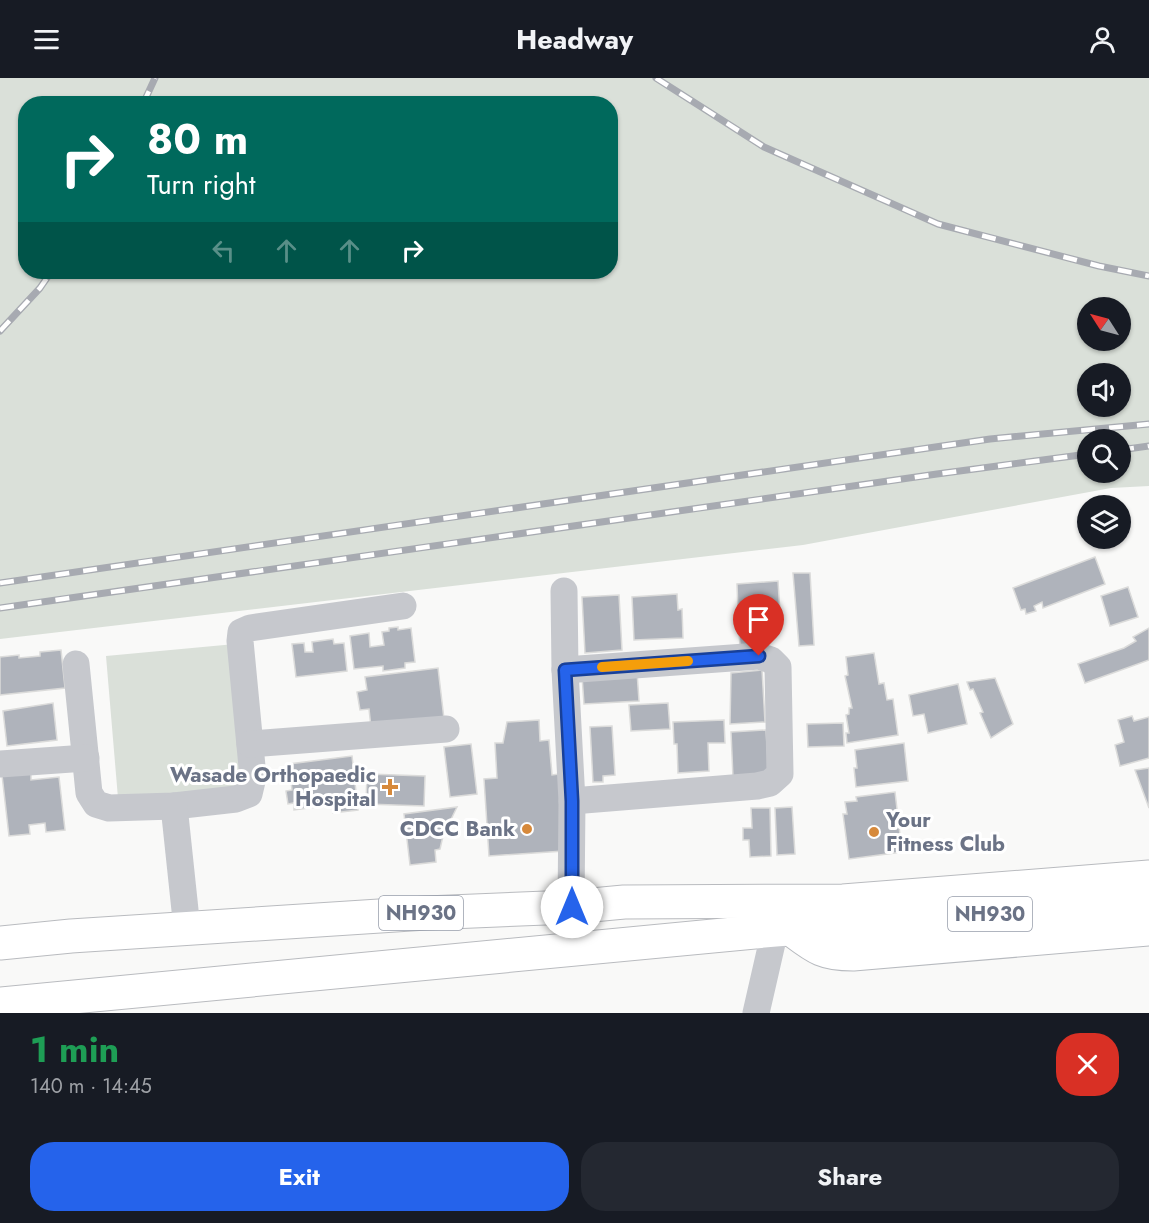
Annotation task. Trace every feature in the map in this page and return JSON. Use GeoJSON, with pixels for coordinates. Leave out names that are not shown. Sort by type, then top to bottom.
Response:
{"type":"FeatureCollection","features":[{"type":"Feature","properties":{"kind":"main road","name":"NH930"},"geometry":{"type":"LineString","coordinates":[[0,944],[71,936],[426,913],[572,907],[624,902],[843,901],[1149,877]]}},
{"type":"Feature","properties":{"kind":"main road","name":"NH930"},"geometry":{"type":"LineString","coordinates":[[0,1004],[35,1007],[783,930],[1149,901]]}},
{"type":"Feature","properties":{"kind":"main road"},"geometry":{"type":"LineString","coordinates":[[783,930],[817,949],[834,954],[853,954],[1149,929]]}},
{"type":"Feature","properties":{"kind":"street"},"geometry":{"type":"LineString","coordinates":[[564,591],[565,670],[572,801],[572,907]]}},
{"type":"Feature","properties":{"kind":"street"},"geometry":{"type":"LineString","coordinates":[[76,664],[89,793],[96,804],[109,808],[174,806],[237,799],[249,794],[253,777],[241,632],[250,628],[404,606]]}},
{"type":"Feature","properties":{"kind":"street"},"geometry":{"type":"LineString","coordinates":[[565,670],[759,656],[771,660],[778,667],[780,774],[770,783],[758,786],[572,801]]}},
{"type":"Feature","properties":{"kind":"street"},"geometry":{"type":"LineString","coordinates":[[250,744],[446,729]]}},
{"type":"Feature","properties":{"kind":"street"},"geometry":{"type":"LineString","coordinates":[[0,764],[86,758]]}},
{"type":"Feature","properties":{"kind":"street"},"geometry":{"type":"LineString","coordinates":[[174,806],[187,929]]}},
{"type":"Feature","properties":{"kind":"street"},"geometry":{"type":"LineString","coordinates":[[756,1013],[783,930]]}},
{"type":"Feature","properties":{"kind":"shaded area"},"geometry":{"type":"Polygon","coordinates":[[[0,78],[1149,78],[1149,486],[1111,488],[803,545],[0,639],[0,78]]]}},
{"type":"Feature","properties":{"kind":"shaded area"},"geometry":{"type":"Polygon","coordinates":[[[235,644],[247,787],[118,798],[106,656],[235,644]]]}},
{"type":"Feature","properties":{"kind":"building"},"geometry":{"type":"Polygon","coordinates":[[[1095,557],[1105,584],[1043,608],[1042,602],[1034,606],[1036,611],[1026,614],[1025,609],[1021,610],[1013,588],[1095,557]]]}},
{"type":"Feature","properties":{"kind":"building"},"geometry":{"type":"Polygon","coordinates":[[[793,573],[810,573],[814,645],[799,646],[793,573]]]}},
{"type":"Feature","properties":{"kind":"building"},"geometry":{"type":"Polygon","coordinates":[[[778,581],[780,613],[766,614],[767,644],[740,646],[738,618],[750,616],[750,614],[743,615],[743,611],[738,612],[737,584],[778,581]]]}},
{"type":"Feature","properties":{"kind":"building"},"geometry":{"type":"Polygon","coordinates":[[[1128,587],[1138,617],[1110,626],[1101,596],[1128,587]]]}},
{"type":"Feature","properties":{"kind":"building"},"geometry":{"type":"Polygon","coordinates":[[[677,594],[678,610],[682,609],[683,638],[634,640],[632,597],[677,594]]]}},
{"type":"Feature","properties":{"kind":"building"},"geometry":{"type":"Polygon","coordinates":[[[619,595],[622,650],[585,653],[582,597],[619,595]]]}},
{"type":"Feature","properties":{"kind":"building"},"geometry":{"type":"Polygon","coordinates":[[[398,627],[398,630],[411,628],[415,662],[405,663],[405,668],[383,671],[383,666],[354,669],[350,636],[369,633],[370,647],[384,645],[382,632],[398,627]]]}},
{"type":"Feature","properties":{"kind":"building"},"geometry":{"type":"Polygon","coordinates":[[[1149,628],[1149,660],[1085,683],[1078,664],[1124,648],[1136,641],[1133,637],[1149,628]]]}},
{"type":"Feature","properties":{"kind":"building"},"geometry":{"type":"Polygon","coordinates":[[[333,639],[334,644],[344,643],[347,671],[296,677],[292,644],[304,643],[305,652],[313,652],[312,642],[333,639]]]}},
{"type":"Feature","properties":{"kind":"building"},"geometry":{"type":"Polygon","coordinates":[[[61,650],[65,688],[0,695],[0,657],[40,656],[40,652],[61,650]]]}},
{"type":"Feature","properties":{"kind":"building"},"geometry":{"type":"Polygon","coordinates":[[[874,653],[879,684],[884,683],[887,700],[893,699],[898,735],[847,743],[846,733],[849,733],[846,715],[849,714],[849,708],[852,708],[845,676],[848,675],[846,657],[874,653]]]}},
{"type":"Feature","properties":{"kind":"building"},"geometry":{"type":"Polygon","coordinates":[[[438,668],[444,719],[371,727],[369,709],[360,710],[357,692],[367,690],[365,677],[438,668]]]}},
{"type":"Feature","properties":{"kind":"building"},"geometry":{"type":"Polygon","coordinates":[[[762,670],[765,722],[730,724],[731,673],[762,670]]]}},
{"type":"Feature","properties":{"kind":"building"},"geometry":{"type":"Polygon","coordinates":[[[637,672],[639,701],[584,704],[582,676],[637,672]]]}},
{"type":"Feature","properties":{"kind":"building"},"geometry":{"type":"Polygon","coordinates":[[[995,678],[1013,724],[991,738],[980,713],[983,712],[973,689],[970,690],[967,682],[995,678]]]}},
{"type":"Feature","properties":{"kind":"building"},"geometry":{"type":"Polygon","coordinates":[[[958,684],[967,724],[928,733],[924,714],[913,716],[909,695],[958,684]]]}},
{"type":"Feature","properties":{"kind":"building"},"geometry":{"type":"Polygon","coordinates":[[[53,703],[57,740],[7,746],[3,711],[53,703]]]}},
{"type":"Feature","properties":{"kind":"building"},"geometry":{"type":"Polygon","coordinates":[[[668,703],[670,729],[631,731],[629,705],[668,703]]]}},
{"type":"Feature","properties":{"kind":"building"},"geometry":{"type":"Polygon","coordinates":[[[1132,716],[1134,721],[1149,717],[1149,758],[1120,766],[1115,745],[1124,742],[1118,720],[1132,716]]]}},
{"type":"Feature","properties":{"kind":"building"},"geometry":{"type":"Polygon","coordinates":[[[539,720],[540,741],[549,740],[552,775],[559,774],[564,851],[489,856],[484,779],[497,778],[495,743],[503,743],[507,722],[539,720]]]}},
{"type":"Feature","properties":{"kind":"building"},"geometry":{"type":"Polygon","coordinates":[[[724,720],[725,743],[708,743],[709,771],[678,773],[677,744],[674,744],[673,722],[724,720]]]}},
{"type":"Feature","properties":{"kind":"building"},"geometry":{"type":"Polygon","coordinates":[[[843,723],[844,746],[808,747],[807,724],[843,723]]]}},
{"type":"Feature","properties":{"kind":"building"},"geometry":{"type":"Polygon","coordinates":[[[612,726],[615,775],[603,776],[603,782],[593,782],[590,727],[612,726]]]}},
{"type":"Feature","properties":{"kind":"building"},"geometry":{"type":"Polygon","coordinates":[[[766,730],[769,776],[733,778],[731,732],[766,730]]]}},
{"type":"Feature","properties":{"kind":"building"},"geometry":{"type":"Polygon","coordinates":[[[904,743],[908,781],[856,787],[855,750],[904,743]]]}},
{"type":"Feature","properties":{"kind":"building"},"geometry":{"type":"Polygon","coordinates":[[[471,744],[477,794],[450,797],[444,747],[471,744]]]}},
{"type":"Feature","properties":{"kind":"building"},"geometry":{"type":"Polygon","coordinates":[[[352,756],[358,810],[333,813],[332,805],[294,810],[294,803],[288,804],[286,791],[292,790],[289,764],[352,756]]]}},
{"type":"Feature","properties":{"kind":"building"},"geometry":{"type":"Polygon","coordinates":[[[1149,768],[1149,808],[1135,770],[1149,768]]]}},
{"type":"Feature","properties":{"kind":"building"},"geometry":{"type":"Polygon","coordinates":[[[31,772],[31,780],[59,777],[65,830],[46,832],[45,823],[29,825],[30,834],[9,836],[2,775],[31,772]]]}},
{"type":"Feature","properties":{"kind":"building"},"geometry":{"type":"Polygon","coordinates":[[[367,774],[425,776],[424,806],[366,804],[367,774]]]}},
{"type":"Feature","properties":{"kind":"building"},"geometry":{"type":"Polygon","coordinates":[[[895,792],[902,852],[849,859],[843,814],[847,814],[845,802],[857,801],[856,797],[895,792]]]}},
{"type":"Feature","properties":{"kind":"building"},"geometry":{"type":"Polygon","coordinates":[[[457,807],[443,836],[440,849],[435,850],[436,862],[410,865],[404,814],[457,807]]]}},
{"type":"Feature","properties":{"kind":"building"},"geometry":{"type":"Polygon","coordinates":[[[792,807],[795,854],[777,855],[775,808],[792,807]]]}},
{"type":"Feature","properties":{"kind":"building"},"geometry":{"type":"Polygon","coordinates":[[[751,808],[770,808],[771,856],[750,857],[749,840],[743,840],[743,828],[752,828],[751,808]]]}},
{"type":"Feature","properties":{"kind":"railway"},"geometry":{"type":"LineString","coordinates":[[147,96],[155,78]]}},
{"type":"Feature","properties":{"kind":"railway"},"geometry":{"type":"LineString","coordinates":[[656,78],[764,147],[938,224],[1099,266],[1149,276]]}},
{"type":"Feature","properties":{"kind":"railway"},"geometry":{"type":"LineString","coordinates":[[0,331],[46,279]]}},
{"type":"Feature","properties":{"kind":"railway"},"geometry":{"type":"LineString","coordinates":[[0,583],[990,439],[1149,424]]}},
{"type":"Feature","properties":{"kind":"railway"},"geometry":{"type":"LineString","coordinates":[[1131,448],[1149,446]]}},
{"type":"Feature","properties":{"kind":"railway"},"geometry":{"type":"LineString","coordinates":[[0,608],[1077,455]]}},
{"type":"Feature","properties":{"kind":"slow traffic"},"geometry":{"type":"LineString","coordinates":[[602,667],[688,661]]}},
{"type":"Feature","properties":{"kind":"place","name":"Wasade Orthopaedic Hospital"},"geometry":{"type":"Point","coordinates":[390,787]}},
{"type":"Feature","properties":{"kind":"place","name":"CDCC Bank"},"geometry":{"type":"Point","coordinates":[527,829]}},
{"type":"Feature","properties":{"kind":"place","name":"Your Fitness Club"},"geometry":{"type":"Point","coordinates":[874,832]}},
{"type":"Feature","properties":{"kind":"route"},"geometry":{"type":"LineString","coordinates":[[572,907],[572,801],[565,670],[759,656]]}}]}
